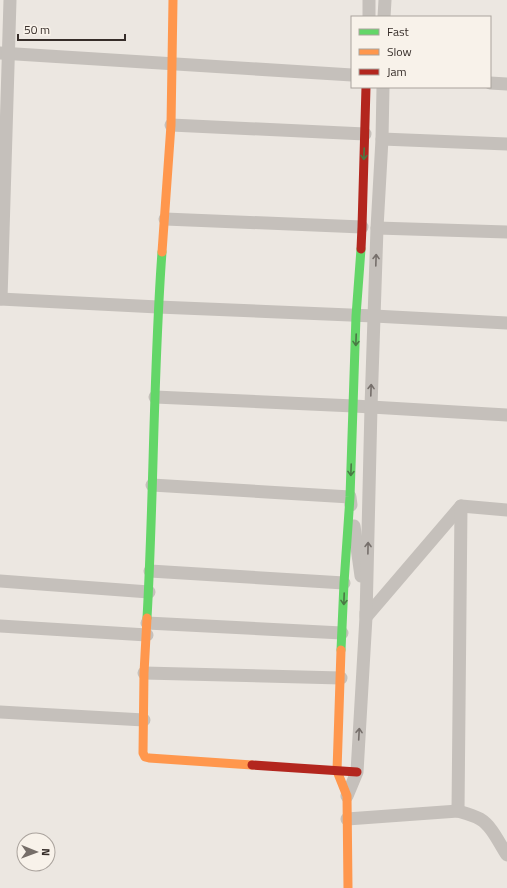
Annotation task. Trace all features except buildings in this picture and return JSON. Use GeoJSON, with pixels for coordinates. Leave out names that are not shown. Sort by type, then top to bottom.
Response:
{"type":"FeatureCollection","features":[{"type":"Feature","properties":{"kind":"street"},"geometry":{"type":"LineString","coordinates":[[10,0],[4,54],[1,299],[507,323]]}},
{"type":"Feature","properties":{"kind":"street"},"geometry":{"type":"LineString","coordinates":[[173,0],[171,125],[158,307],[150,571],[144,673],[143,752],[145,757],[357,772]]}},
{"type":"Feature","properties":{"kind":"street"},"geometry":{"type":"LineString","coordinates":[[369,16],[370,0]]}},
{"type":"Feature","properties":{"kind":"street"},"geometry":{"type":"LineString","coordinates":[[384,16],[385,0]]}},
{"type":"Feature","properties":{"kind":"street"},"geometry":{"type":"LineString","coordinates":[[4,54],[351,75]]}},
{"type":"Feature","properties":{"kind":"street"},"geometry":{"type":"LineString","coordinates":[[491,83],[507,84]]}},
{"type":"Feature","properties":{"kind":"street"},"geometry":{"type":"LineString","coordinates":[[348,888],[347,796],[337,771],[344,583],[354,406],[356,316],[362,227],[366,88]]}},
{"type":"Feature","properties":{"kind":"street"},"geometry":{"type":"LineString","coordinates":[[347,796],[357,772],[366,617],[371,407],[383,88]]}},
{"type":"Feature","properties":{"kind":"street"},"geometry":{"type":"LineString","coordinates":[[171,125],[365,134]]}},
{"type":"Feature","properties":{"kind":"street"},"geometry":{"type":"LineString","coordinates":[[382,139],[507,144]]}},
{"type":"Feature","properties":{"kind":"street"},"geometry":{"type":"LineString","coordinates":[[164,218],[362,227]]}},
{"type":"Feature","properties":{"kind":"street"},"geometry":{"type":"LineString","coordinates":[[378,228],[507,232]]}},
{"type":"Feature","properties":{"kind":"street"},"geometry":{"type":"LineString","coordinates":[[155,396],[507,415]]}},
{"type":"Feature","properties":{"kind":"street"},"geometry":{"type":"LineString","coordinates":[[152,485],[350,497]]}},
{"type":"Feature","properties":{"kind":"street"},"geometry":{"type":"LineString","coordinates":[[350,497],[366,617]]}},
{"type":"Feature","properties":{"kind":"street"},"geometry":{"type":"LineString","coordinates":[[366,617],[461,506]]}},
{"type":"Feature","properties":{"kind":"street"},"geometry":{"type":"LineString","coordinates":[[461,506],[507,510]]}},
{"type":"Feature","properties":{"kind":"street"},"geometry":{"type":"LineString","coordinates":[[458,811],[461,506]]}},
{"type":"Feature","properties":{"kind":"street"},"geometry":{"type":"LineString","coordinates":[[150,571],[344,583]]}},
{"type":"Feature","properties":{"kind":"street"},"geometry":{"type":"LineString","coordinates":[[0,581],[149,592]]}},
{"type":"Feature","properties":{"kind":"street"},"geometry":{"type":"LineString","coordinates":[[0,626],[342,633]]}},
{"type":"Feature","properties":{"kind":"street"},"geometry":{"type":"LineString","coordinates":[[144,673],[341,678]]}},
{"type":"Feature","properties":{"kind":"street"},"geometry":{"type":"LineString","coordinates":[[0,712],[144,720]]}},
{"type":"Feature","properties":{"kind":"street"},"geometry":{"type":"LineString","coordinates":[[347,819],[458,811],[481,819],[493,832],[507,855]]}},
{"type":"Feature","properties":{"kind":"traffic: fast"},"geometry":{"type":"LineString","coordinates":[[341,650],[350,497],[356,316],[361,249]]}},
{"type":"Feature","properties":{"kind":"traffic: fast"},"geometry":{"type":"LineString","coordinates":[[147,618],[157,344],[162,252]]}},
{"type":"Feature","properties":{"kind":"traffic: slow"},"geometry":{"type":"LineString","coordinates":[[162,252],[171,125],[173,0]]}},
{"type":"Feature","properties":{"kind":"traffic: slow"},"geometry":{"type":"LineString","coordinates":[[147,618],[144,673],[143,753],[145,757],[252,765]]}},
{"type":"Feature","properties":{"kind":"traffic: slow"},"geometry":{"type":"LineString","coordinates":[[341,650],[337,771],[347,796],[348,888]]}},
{"type":"Feature","properties":{"kind":"traffic: jam"},"geometry":{"type":"LineString","coordinates":[[361,249],[366,88]]}},
{"type":"Feature","properties":{"kind":"traffic: jam"},"geometry":{"type":"LineString","coordinates":[[252,765],[357,772]]}}]}
